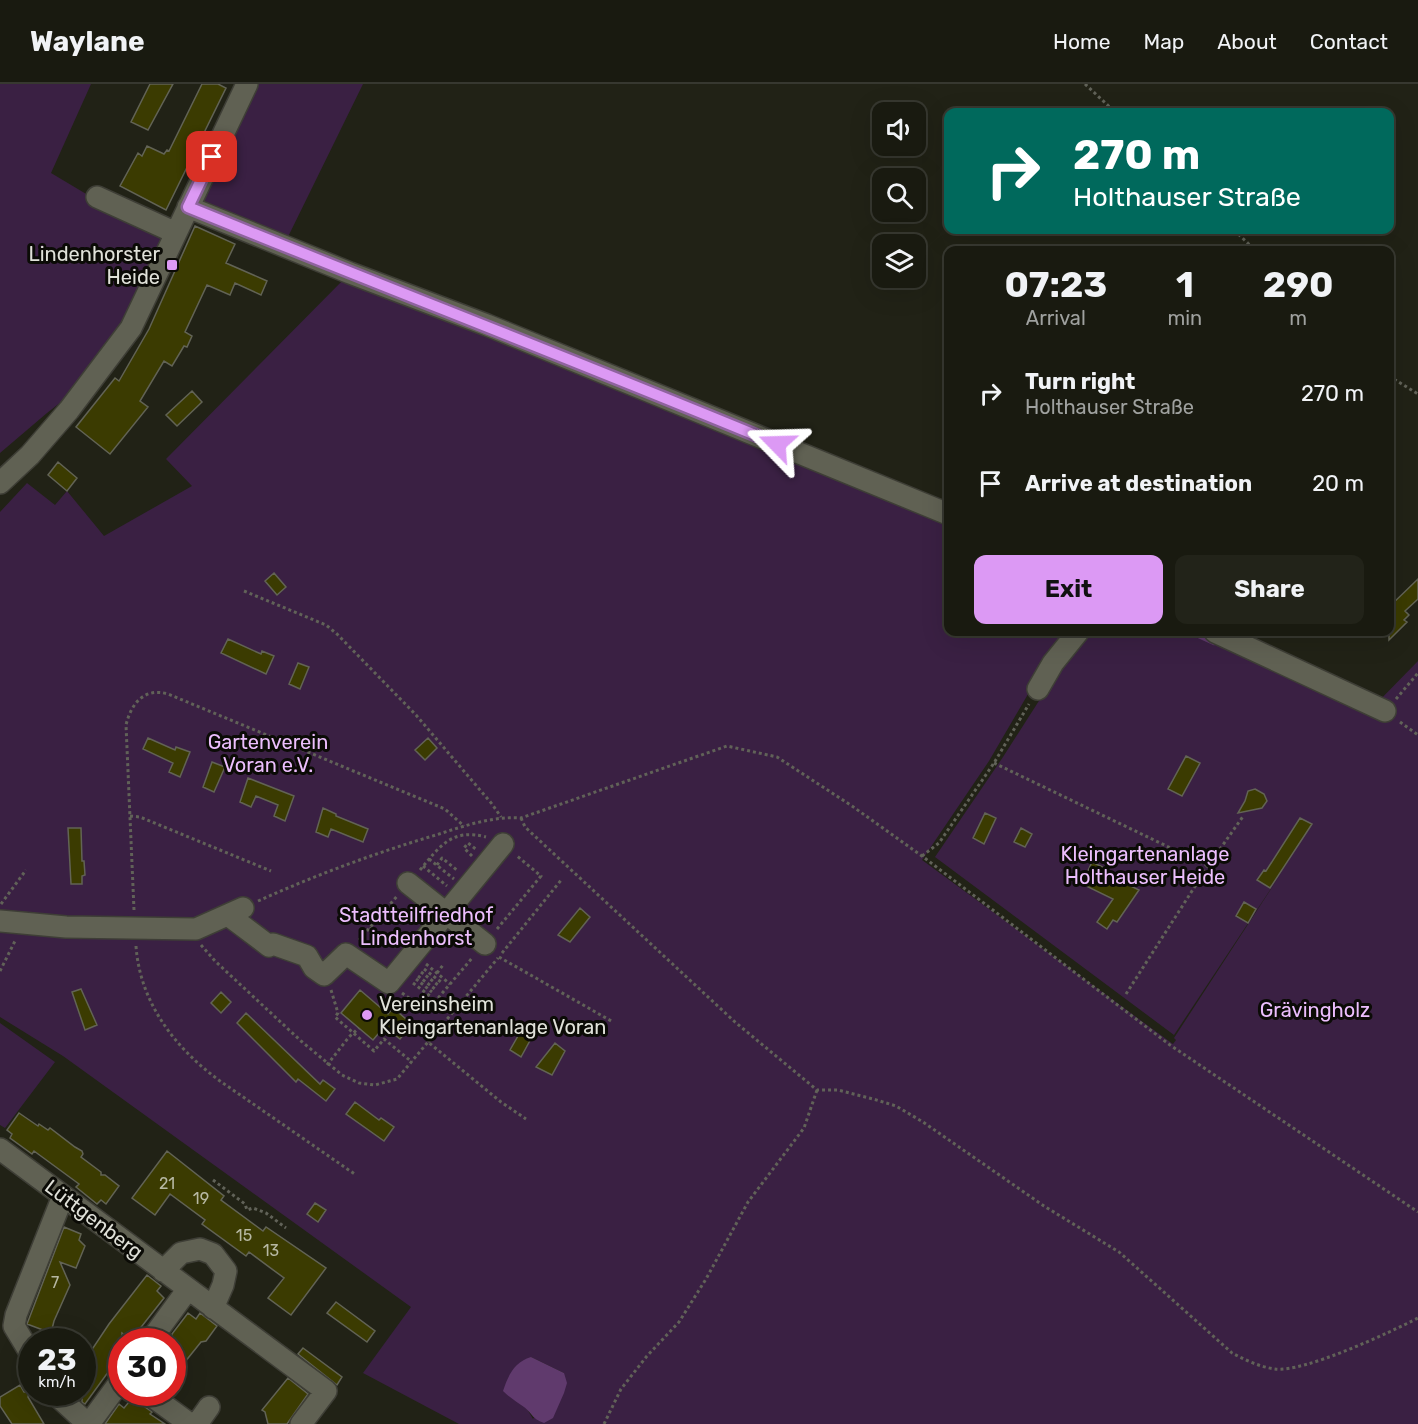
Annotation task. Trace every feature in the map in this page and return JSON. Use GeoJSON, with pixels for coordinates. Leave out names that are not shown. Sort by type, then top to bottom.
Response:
{"type":"FeatureCollection","features":[{"type":"Feature","properties":{"kind":"street"},"geometry":{"type":"LineString","coordinates":[[0,483],[30,454],[69,410],[131,328],[247,84]]}},
{"type":"Feature","properties":{"kind":"street"},"geometry":{"type":"LineString","coordinates":[[97,197],[176,233]]}},
{"type":"Feature","properties":{"kind":"street"},"geometry":{"type":"LineString","coordinates":[[188,207],[339,269],[509,334],[944,512]]}},
{"type":"Feature","properties":{"kind":"street"},"geometry":{"type":"LineString","coordinates":[[1038,689],[1053,663],[1075,636]]}},
{"type":"Feature","properties":{"kind":"street"},"geometry":{"type":"LineString","coordinates":[[1224,636],[1385,711]]}},
{"type":"Feature","properties":{"kind":"street"},"geometry":{"type":"LineString","coordinates":[[0,921],[66,927],[196,929],[236,911],[269,946],[273,944],[307,956],[314,968],[324,975],[346,954],[410,969],[462,889],[503,844]]}},
{"type":"Feature","properties":{"kind":"street"},"geometry":{"type":"LineString","coordinates":[[408,884],[492,950]]}},
{"type":"Feature","properties":{"kind":"street","name":"Lüttgenberg"},"geometry":{"type":"LineString","coordinates":[[0,1149],[326,1391],[301,1424]]}},
{"type":"Feature","properties":{"kind":"street"},"geometry":{"type":"LineString","coordinates":[[18,1333],[14,1326],[16,1315],[63,1196]]}},
{"type":"Feature","properties":{"kind":"street"},"geometry":{"type":"LineString","coordinates":[[163,1271],[181,1253],[200,1249],[213,1254],[226,1271],[223,1285],[213,1308]]}},
{"type":"Feature","properties":{"kind":"street"},"geometry":{"type":"LineString","coordinates":[[160,1328],[188,1289]]}},
{"type":"Feature","properties":{"kind":"street"},"geometry":{"type":"LineString","coordinates":[[69,1406],[89,1424],[108,1398]]}},
{"type":"Feature","properties":{"kind":"street"},"geometry":{"type":"LineString","coordinates":[[165,1406],[190,1424]]}},
{"type":"Feature","properties":{"kind":"path"},"geometry":{"type":"LineString","coordinates":[[1085,84],[1111,108]]}},
{"type":"Feature","properties":{"kind":"path"},"geometry":{"type":"LineString","coordinates":[[1238,234],[1251,246]]}},
{"type":"Feature","properties":{"kind":"path"},"geometry":{"type":"LineString","coordinates":[[1394,379],[1418,394]]}},
{"type":"Feature","properties":{"kind":"path"},"geometry":{"type":"LineString","coordinates":[[244,591],[326,625],[337,634],[416,715],[492,804],[501,818]]}},
{"type":"Feature","properties":{"kind":"path"},"geometry":{"type":"LineString","coordinates":[[1418,673],[1385,711],[1418,735]]}},
{"type":"Feature","properties":{"kind":"path"},"geometry":{"type":"LineString","coordinates":[[922,856],[939,843],[994,763],[1038,689]]}},
{"type":"Feature","properties":{"kind":"path"},"geometry":{"type":"LineString","coordinates":[[133,894],[126,725],[133,707],[149,692],[157,691],[445,809],[464,826]]}},
{"type":"Feature","properties":{"kind":"path"},"geometry":{"type":"LineString","coordinates":[[236,911],[377,853],[464,826],[501,818],[521,818],[727,746],[777,757],[922,856],[1170,1045],[1418,1212]]}},
{"type":"Feature","properties":{"kind":"path"},"geometry":{"type":"LineString","coordinates":[[994,763],[1208,866]]}},
{"type":"Feature","properties":{"kind":"path"},"geometry":{"type":"LineString","coordinates":[[1126,994],[1208,866],[1244,815]]}},
{"type":"Feature","properties":{"kind":"path"},"geometry":{"type":"LineString","coordinates":[[130,816],[140,817],[271,871]]}},
{"type":"Feature","properties":{"kind":"path"},"geometry":{"type":"LineString","coordinates":[[521,818],[531,833],[735,1022],[817,1090],[838,1090],[873,1098],[896,1106],[922,1122],[1044,1206],[1119,1252],[1232,1353],[1251,1363],[1276,1370],[1299,1366],[1339,1353],[1418,1318]]}},
{"type":"Feature","properties":{"kind":"path"},"geometry":{"type":"LineString","coordinates":[[196,929],[202,948],[327,1065],[350,1079],[375,1085],[397,1079],[428,1042],[541,876],[503,844],[483,837],[464,834],[450,839],[429,859],[346,954]]}},
{"type":"Feature","properties":{"kind":"path"},"geometry":{"type":"LineString","coordinates":[[437,865],[442,858],[462,874],[462,889]]}},
{"type":"Feature","properties":{"kind":"path"},"geometry":{"type":"LineString","coordinates":[[429,859],[462,889]]}},
{"type":"Feature","properties":{"kind":"path"},"geometry":{"type":"LineString","coordinates":[[423,866],[462,889]]}},
{"type":"Feature","properties":{"kind":"path"},"geometry":{"type":"LineString","coordinates":[[0,906],[26,870]]}},
{"type":"Feature","properties":{"kind":"path"},"geometry":{"type":"LineString","coordinates":[[410,969],[427,1011],[450,984],[492,950],[562,879]]}},
{"type":"Feature","properties":{"kind":"path"},"geometry":{"type":"LineString","coordinates":[[0,971],[23,923]]}},
{"type":"Feature","properties":{"kind":"path"},"geometry":{"type":"LineString","coordinates":[[370,927],[432,992],[410,969]]}},
{"type":"Feature","properties":{"kind":"path"},"geometry":{"type":"LineString","coordinates":[[134,928],[136,952],[147,996],[165,1028],[184,1051],[229,1088],[356,1175]]}},
{"type":"Feature","properties":{"kind":"path"},"geometry":{"type":"LineString","coordinates":[[492,950],[613,1022]]}},
{"type":"Feature","properties":{"kind":"path"},"geometry":{"type":"LineString","coordinates":[[436,973],[443,965]]}},
{"type":"Feature","properties":{"kind":"path"},"geometry":{"type":"LineString","coordinates":[[410,969],[436,973],[450,984]]}},
{"type":"Feature","properties":{"kind":"path"},"geometry":{"type":"LineString","coordinates":[[410,969],[439,984]]}},
{"type":"Feature","properties":{"kind":"path"},"geometry":{"type":"LineString","coordinates":[[337,1010],[335,1017],[374,1051],[384,1039],[412,1062]]}},
{"type":"Feature","properties":{"kind":"path"},"geometry":{"type":"LineString","coordinates":[[327,1065],[359,1028]]}},
{"type":"Feature","properties":{"kind":"path"},"geometry":{"type":"LineString","coordinates":[[428,1042],[501,1102],[526,1119]]}},
{"type":"Feature","properties":{"kind":"path"},"geometry":{"type":"LineString","coordinates":[[604,1424],[621,1389],[647,1356],[679,1322],[706,1279],[748,1202],[804,1128],[817,1090]]}},
{"type":"Feature","properties":{"kind":"path"},"geometry":{"type":"LineString","coordinates":[[213,1180],[245,1204],[247,1210]]}},
{"type":"Feature","properties":{"kind":"path"},"geometry":{"type":"LineString","coordinates":[[242,1215],[253,1208],[266,1213],[286,1228]]}},
{"type":"Feature","properties":{"kind":"green space"},"geometry":{"type":"Polygon","coordinates":[[[0,84],[91,84],[51,173],[170,244],[98,373],[0,453],[0,84]]]}},
{"type":"Feature","properties":{"kind":"green space"},"geometry":{"type":"Polygon","coordinates":[[[247,84],[363,84],[283,247],[188,207],[247,84]]]}},
{"type":"Feature","properties":{"kind":"green space"},"geometry":{"type":"Polygon","coordinates":[[[350,273],[944,521],[944,636],[1066,636],[1042,670],[989,761],[922,860],[1173,1044],[1176,1040],[1174,1038],[1284,869],[1174,1035],[935,857],[1003,757],[1080,636],[1212,636],[1372,708],[1418,661],[1418,1424],[459,1424],[363,1373],[411,1307],[63,1056],[0,1017],[0,512],[27,483],[55,505],[67,491],[104,536],[192,486],[166,459],[350,273]],[[531,1357],[527,1409],[533,1419],[564,1373],[531,1357]]]}},
{"type":"Feature","properties":{"kind":"green space"},"geometry":{"type":"Polygon","coordinates":[[[0,1023],[55,1062],[5,1128],[0,1125],[0,1023]]]}},
{"type":"Feature","properties":{"kind":"shaded area"},"geometry":{"type":"Polygon","coordinates":[[[531,1357],[564,1373],[567,1383],[553,1418],[544,1423],[534,1418],[503,1391],[516,1366],[531,1357]]]}},
{"type":"Feature","properties":{"kind":"building"},"geometry":{"type":"Polygon","coordinates":[[[150,84],[173,84],[148,130],[131,122],[150,84]]]}},
{"type":"Feature","properties":{"kind":"building"},"geometry":{"type":"Polygon","coordinates":[[[202,84],[218,84],[226,88],[166,210],[120,186],[138,153],[142,156],[147,146],[164,154],[167,150],[169,151],[202,84]]]}},
{"type":"Feature","properties":{"kind":"building"},"geometry":{"type":"Polygon","coordinates":[[[195,226],[235,244],[226,263],[267,281],[261,295],[235,283],[230,295],[207,285],[185,332],[192,336],[187,347],[184,346],[172,366],[164,361],[140,401],[148,407],[110,454],[76,427],[115,378],[119,381],[149,329],[195,226]]]}},
{"type":"Feature","properties":{"kind":"building"},"geometry":{"type":"Polygon","coordinates":[[[192,391],[202,402],[177,426],[166,415],[192,391]]]}},
{"type":"Feature","properties":{"kind":"building"},"geometry":{"type":"Polygon","coordinates":[[[58,462],[77,478],[67,491],[48,475],[58,462]]]}},
{"type":"Feature","properties":{"kind":"building"},"geometry":{"type":"Polygon","coordinates":[[[274,573],[286,587],[277,595],[265,581],[274,573]]]}},
{"type":"Feature","properties":{"kind":"building"},"geometry":{"type":"Polygon","coordinates":[[[1418,579],[1418,599],[1405,611],[1409,615],[1404,620],[1407,622],[1394,635],[1394,602],[1418,579]]]}},
{"type":"Feature","properties":{"kind":"building"},"geometry":{"type":"Polygon","coordinates":[[[228,639],[261,654],[262,651],[274,656],[266,674],[221,653],[228,639]]]}},
{"type":"Feature","properties":{"kind":"building"},"geometry":{"type":"Polygon","coordinates":[[[298,663],[309,667],[300,689],[289,684],[298,663]]]}},
{"type":"Feature","properties":{"kind":"building"},"geometry":{"type":"Polygon","coordinates":[[[148,738],[175,750],[176,747],[190,752],[180,777],[169,772],[173,763],[143,749],[148,738]]]}},
{"type":"Feature","properties":{"kind":"building"},"geometry":{"type":"Polygon","coordinates":[[[428,738],[437,748],[425,760],[415,750],[428,738]]]}},
{"type":"Feature","properties":{"kind":"building"},"geometry":{"type":"Polygon","coordinates":[[[1186,756],[1200,763],[1182,796],[1168,789],[1186,756]]]}},
{"type":"Feature","properties":{"kind":"building"},"geometry":{"type":"Polygon","coordinates":[[[212,762],[225,767],[214,792],[203,787],[212,762]]]}},
{"type":"Feature","properties":{"kind":"building"},"geometry":{"type":"Polygon","coordinates":[[[248,778],[294,796],[285,821],[274,816],[278,805],[256,796],[251,807],[240,802],[248,778]]]}},
{"type":"Feature","properties":{"kind":"building"},"geometry":{"type":"Polygon","coordinates":[[[1255,789],[1264,794],[1267,801],[1262,808],[1238,813],[1248,791],[1255,789]]]}},
{"type":"Feature","properties":{"kind":"building"},"geometry":{"type":"Polygon","coordinates":[[[323,808],[368,829],[363,842],[331,829],[328,837],[316,832],[323,808]]]}},
{"type":"Feature","properties":{"kind":"building"},"geometry":{"type":"Polygon","coordinates":[[[985,813],[996,818],[984,844],[973,838],[985,813]]]}},
{"type":"Feature","properties":{"kind":"building"},"geometry":{"type":"Polygon","coordinates":[[[1300,818],[1312,824],[1270,888],[1257,880],[1264,870],[1266,871],[1300,818]]]}},
{"type":"Feature","properties":{"kind":"building"},"geometry":{"type":"Polygon","coordinates":[[[68,828],[81,828],[82,861],[84,861],[85,875],[82,876],[82,884],[71,884],[68,828]]]}},
{"type":"Feature","properties":{"kind":"building"},"geometry":{"type":"Polygon","coordinates":[[[1021,828],[1032,834],[1025,847],[1014,842],[1021,828]]]}},
{"type":"Feature","properties":{"kind":"building"},"geometry":{"type":"Polygon","coordinates":[[[1092,862],[1107,869],[1104,873],[1139,890],[1117,922],[1113,920],[1107,929],[1097,922],[1113,899],[1082,884],[1092,862]]]}},
{"type":"Feature","properties":{"kind":"building"},"geometry":{"type":"Polygon","coordinates":[[[1244,902],[1256,909],[1248,923],[1236,916],[1244,902]]]}},
{"type":"Feature","properties":{"kind":"building"},"geometry":{"type":"Polygon","coordinates":[[[580,908],[590,917],[570,942],[558,935],[580,908]]]}},
{"type":"Feature","properties":{"kind":"building"},"geometry":{"type":"Polygon","coordinates":[[[81,989],[97,1025],[85,1030],[72,992],[81,989]]]}},
{"type":"Feature","properties":{"kind":"building","name":"Vereinsheim Kleingartenanlage Voran"},"geometry":{"type":"Polygon","coordinates":[[[360,990],[388,1014],[393,1008],[412,1024],[400,1039],[384,1027],[373,1040],[341,1013],[360,990]]]}},
{"type":"Feature","properties":{"kind":"building"},"geometry":{"type":"Polygon","coordinates":[[[221,992],[231,1002],[221,1013],[211,1003],[221,992]]]}},
{"type":"Feature","properties":{"kind":"building"},"geometry":{"type":"Polygon","coordinates":[[[246,1013],[320,1084],[323,1080],[335,1089],[326,1101],[298,1079],[296,1082],[237,1023],[246,1013]]]}},
{"type":"Feature","properties":{"kind":"building"},"geometry":{"type":"Polygon","coordinates":[[[522,1029],[533,1035],[521,1057],[510,1050],[522,1029]]]}},
{"type":"Feature","properties":{"kind":"building"},"geometry":{"type":"Polygon","coordinates":[[[555,1043],[565,1051],[552,1075],[536,1067],[555,1043]]]}},
{"type":"Feature","properties":{"kind":"building"},"geometry":{"type":"Polygon","coordinates":[[[355,1102],[379,1120],[381,1118],[394,1127],[384,1141],[346,1114],[355,1102]]]}},
{"type":"Feature","properties":{"kind":"building"},"geometry":{"type":"Polygon","coordinates":[[[19,1113],[38,1126],[39,1124],[48,1130],[50,1128],[82,1151],[81,1157],[101,1172],[101,1175],[105,1175],[119,1186],[106,1204],[101,1200],[97,1204],[76,1187],[79,1184],[34,1151],[32,1154],[10,1138],[12,1134],[7,1130],[19,1113]]]}},
{"type":"Feature","properties":{"kind":"building"},"geometry":{"type":"Polygon","coordinates":[[[167,1151],[224,1196],[221,1200],[263,1231],[266,1227],[326,1268],[291,1315],[268,1298],[284,1278],[249,1252],[246,1256],[202,1224],[205,1220],[170,1194],[155,1215],[132,1198],[167,1151]]]}},
{"type":"Feature","properties":{"kind":"building"},"geometry":{"type":"Polygon","coordinates":[[[315,1203],[326,1210],[318,1222],[307,1214],[315,1203]]]}},
{"type":"Feature","properties":{"kind":"building"},"geometry":{"type":"Polygon","coordinates":[[[64,1227],[81,1234],[79,1240],[85,1246],[76,1268],[60,1262],[70,1285],[52,1328],[38,1328],[27,1324],[64,1227]]]}},
{"type":"Feature","properties":{"kind":"building"},"geometry":{"type":"Polygon","coordinates":[[[147,1275],[161,1286],[157,1291],[164,1298],[140,1328],[108,1328],[108,1372],[96,1389],[96,1344],[147,1275]]]}},
{"type":"Feature","properties":{"kind":"building"},"geometry":{"type":"Polygon","coordinates":[[[336,1302],[375,1331],[367,1342],[327,1313],[336,1302]]]}},
{"type":"Feature","properties":{"kind":"building"},"geometry":{"type":"Polygon","coordinates":[[[188,1313],[196,1319],[200,1313],[217,1326],[206,1341],[201,1342],[186,1361],[186,1328],[177,1328],[188,1313]]]}},
{"type":"Feature","properties":{"kind":"building"},"geometry":{"type":"Polygon","coordinates":[[[303,1348],[342,1377],[337,1385],[298,1354],[303,1348]]]}},
{"type":"Feature","properties":{"kind":"building"},"geometry":{"type":"Polygon","coordinates":[[[288,1378],[308,1394],[287,1424],[268,1424],[265,1412],[262,1410],[288,1378]]]}},
{"type":"Feature","properties":{"kind":"building"},"geometry":{"type":"Polygon","coordinates":[[[18,1386],[18,1406],[33,1406],[44,1424],[12,1424],[0,1406],[0,1397],[18,1386]]]}},
{"type":"Feature","properties":{"kind":"building"},"geometry":{"type":"Polygon","coordinates":[[[118,1406],[124,1408],[126,1406],[144,1406],[152,1412],[150,1414],[165,1424],[105,1424],[118,1406]]]}},
{"type":"Feature","properties":{"kind":"waterway"},"geometry":{"type":"LineString","coordinates":[[1199,636],[1214,643]]}},
{"type":"Feature","properties":{"kind":"place","name":"Lindenhorster Heide"},"geometry":{"type":"Point","coordinates":[172,265]}},
{"type":"Feature","properties":{"kind":"place","name":"Vereinsheim Kleingartenanlage Voran"},"geometry":{"type":"Point","coordinates":[367,1015]}},
{"type":"Feature","properties":{"kind":"route"},"geometry":{"type":"LineString","coordinates":[[212,157],[188,207],[509,334],[777,444]]}},
{"type":"Feature","properties":{"kind":"park label","name":"Gartenverein Voran e.V."},"geometry":{"type":"Point","coordinates":[268,754]}},
{"type":"Feature","properties":{"kind":"park label","name":"Kleingartenanlage Holthauser Heide"},"geometry":{"type":"Point","coordinates":[1145,866]}},
{"type":"Feature","properties":{"kind":"park label","name":"Stadtteilfriedhof Lindenhorst"},"geometry":{"type":"Point","coordinates":[416,926]}},
{"type":"Feature","properties":{"kind":"park label","name":"Grävingholz"},"geometry":{"type":"Point","coordinates":[1315,1010]}}]}
